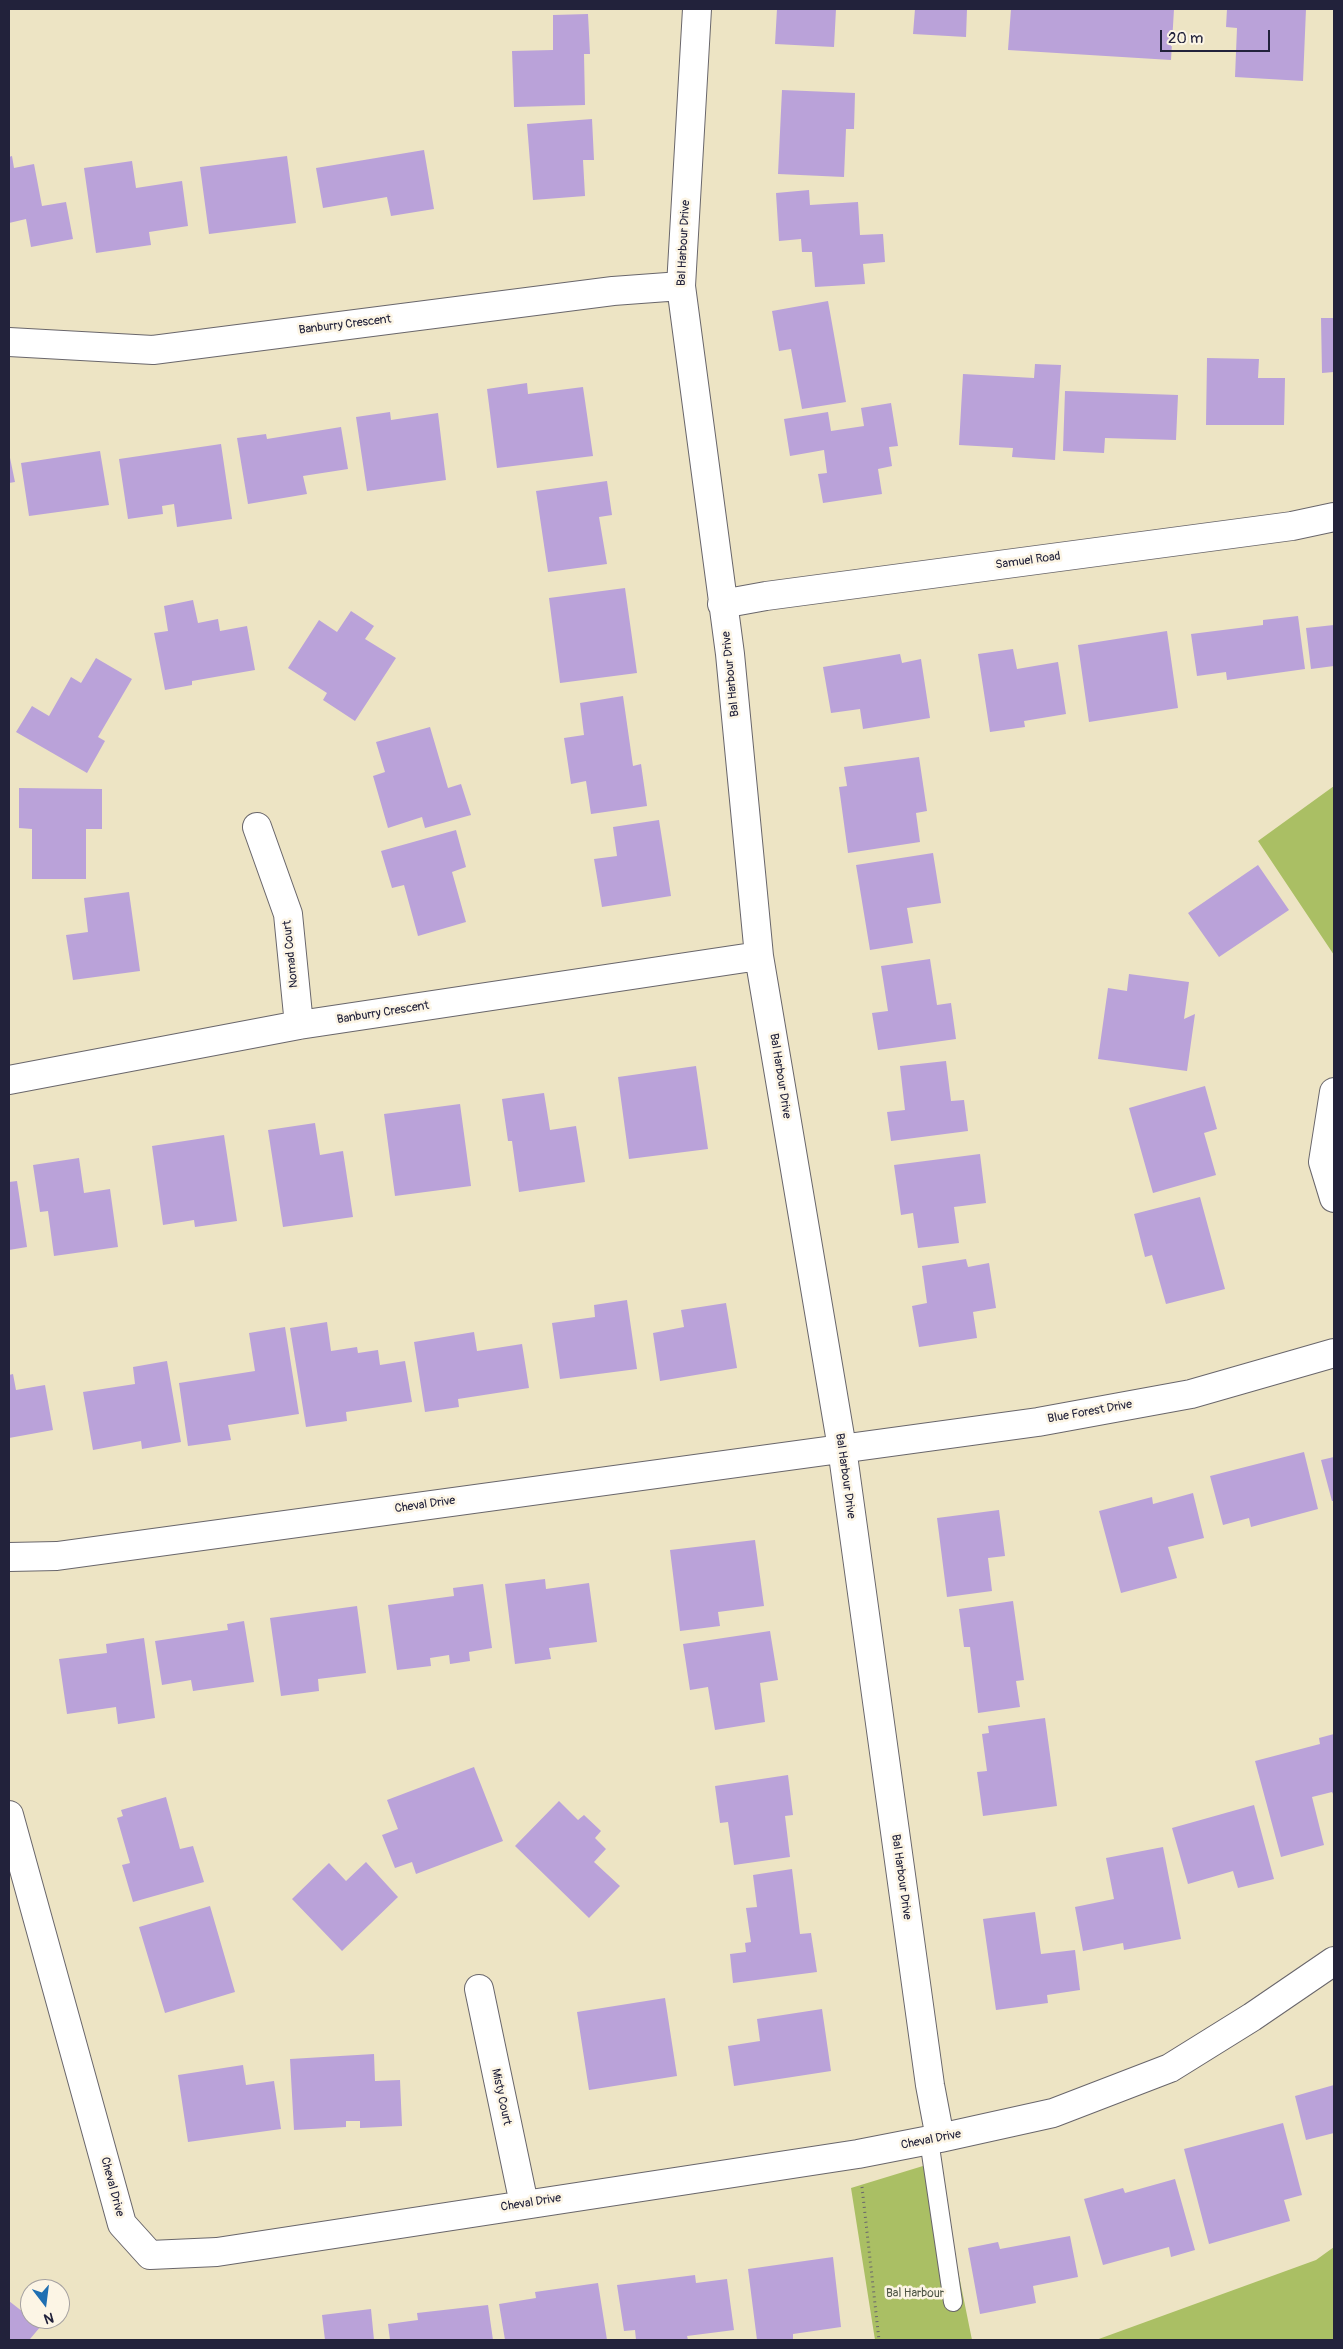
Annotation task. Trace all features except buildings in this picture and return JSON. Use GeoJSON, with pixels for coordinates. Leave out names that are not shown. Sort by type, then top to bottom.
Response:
{"type":"FeatureCollection","features":[{"type":"Feature","properties":{"kind":"street","name":"Bal Harbour Drive"},"geometry":{"type":"LineString","coordinates":[[697,9],[681,286],[730,654],[760,956],[842,1448],[930,2085],[934,2139]]}},
{"type":"Feature","properties":{"kind":"street","name":"Banburry Crescent"},"geometry":{"type":"LineString","coordinates":[[9,342],[153,350],[613,291],[681,286]]}},
{"type":"Feature","properties":{"kind":"street","name":"Samuel Road"},"geometry":{"type":"LineString","coordinates":[[722,604],[766,596],[1292,526],[1334,517]]}},
{"type":"Feature","properties":{"kind":"street","name":"Nomad Court"},"geometry":{"type":"LineString","coordinates":[[256,827],[288,914],[298,1025]]}},
{"type":"Feature","properties":{"kind":"street","name":"Banburry Crescent"},"geometry":{"type":"LineString","coordinates":[[9,1080],[298,1025],[760,956]]}},
{"type":"Feature","properties":{"kind":"street"},"geometry":{"type":"LineString","coordinates":[[1334,1092],[1324,1162],[1334,1198]]}},
{"type":"Feature","properties":{"kind":"street","name":"Blue Forest Drive"},"geometry":{"type":"LineString","coordinates":[[842,1448],[1038,1422],[1191,1394],[1334,1353]]}},
{"type":"Feature","properties":{"kind":"street","name":"Cheval Drive"},"geometry":{"type":"LineString","coordinates":[[9,1557],[57,1556],[842,1448]]}},
{"type":"Feature","properties":{"kind":"street","name":"Cheval Drive"},"geometry":{"type":"LineString","coordinates":[[9,1815],[122,2224],[150,2255],[217,2252],[858,2154],[1053,2112],[1170,2068],[1252,2017],[1334,1961]]}},
{"type":"Feature","properties":{"kind":"street","name":"Misty Court"},"geometry":{"type":"LineString","coordinates":[[479,1989],[524,2204]]}},
{"type":"Feature","properties":{"kind":"lane"},"geometry":{"type":"LineString","coordinates":[[934,2139],[953,2302]]}},
{"type":"Feature","properties":{"kind":"path"},"geometry":{"type":"LineString","coordinates":[[858,2154],[879,2340]]}},
{"type":"Feature","properties":{"kind":"green space"},"geometry":{"type":"Polygon","coordinates":[[[1334,786],[1334,955],[1258,841],[1334,786]]]}},
{"type":"Feature","properties":{"kind":"green space","name":"Bal Harbour"},"geometry":{"type":"Polygon","coordinates":[[[936,2162],[972,2340],[875,2340],[851,2188],[936,2162]]]}},
{"type":"Feature","properties":{"kind":"green space"},"geometry":{"type":"Polygon","coordinates":[[[1334,2247],[1334,2340],[1096,2340],[1316,2260],[1334,2247]]]}}]}
